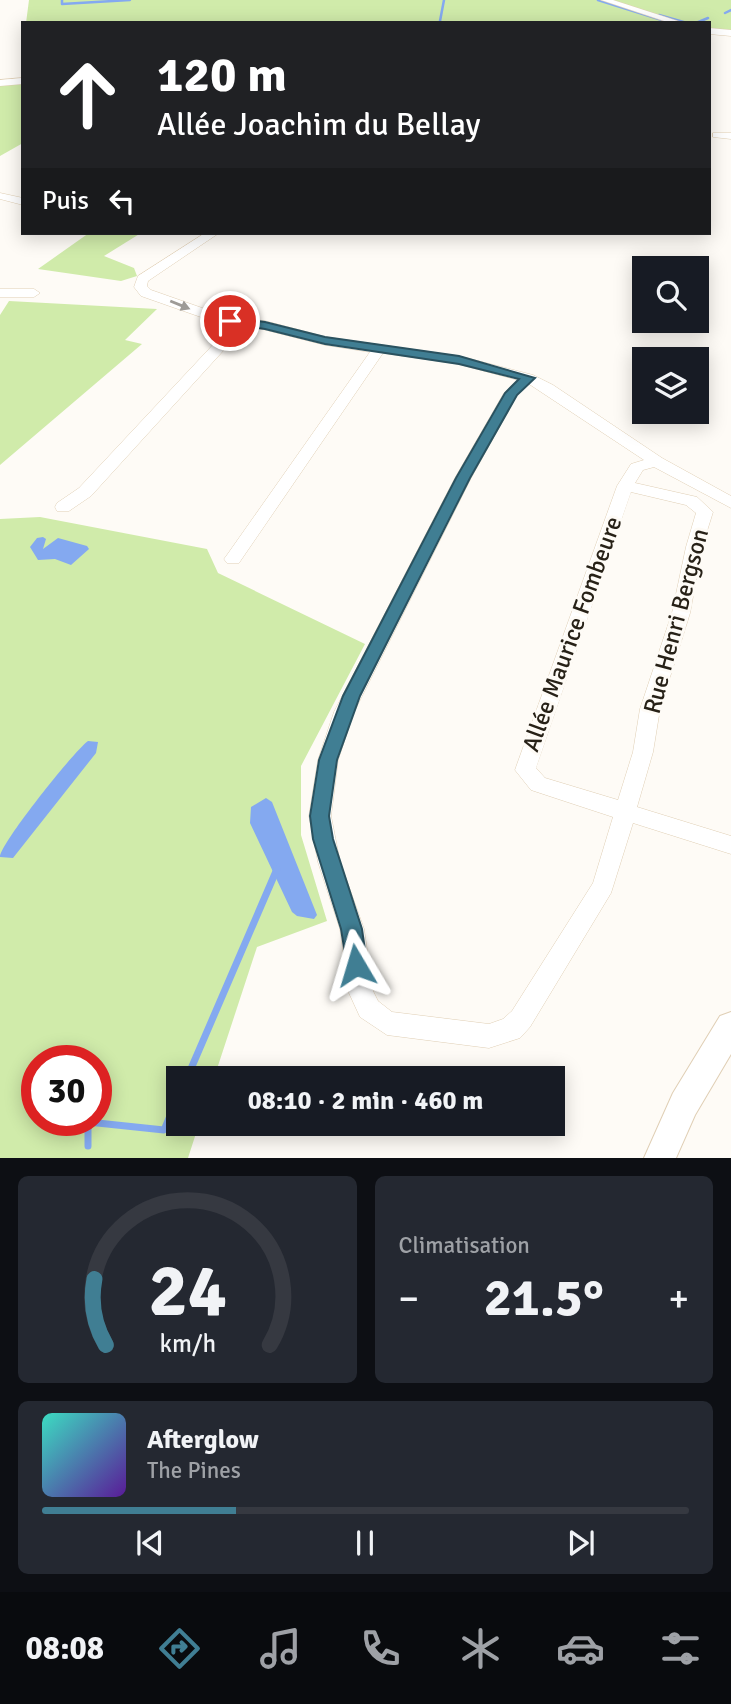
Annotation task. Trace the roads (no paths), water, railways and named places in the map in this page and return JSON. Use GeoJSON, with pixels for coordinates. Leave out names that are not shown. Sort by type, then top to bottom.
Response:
{"type":"FeatureCollection","features":[{"type":"Feature","properties":{"kind":"street"},"geometry":{"type":"LineString","coordinates":[[604,0],[673,21]]}},
{"type":"Feature","properties":{"kind":"street"},"geometry":{"type":"LineString","coordinates":[[711,31],[731,33]]}},
{"type":"Feature","properties":{"kind":"street"},"geometry":{"type":"LineString","coordinates":[[0,83],[21,81]]}},
{"type":"Feature","properties":{"kind":"street"},"geometry":{"type":"LineString","coordinates":[[717,135],[731,136]]}},
{"type":"Feature","properties":{"kind":"street"},"geometry":{"type":"LineString","coordinates":[[0,196],[21,201]]}},
{"type":"Feature","properties":{"kind":"street"},"geometry":{"type":"LineString","coordinates":[[210,235],[142,279],[140,287],[146,293],[229,329]]}},
{"type":"Feature","properties":{"kind":"street"},"geometry":{"type":"LineString","coordinates":[[0,293],[34,293]]}},
{"type":"Feature","properties":{"kind":"street"},"geometry":{"type":"LineString","coordinates":[[63,507],[85,492],[229,329],[250,324],[379,349],[459,360],[528,378],[548,388],[656,460],[731,503]]}},
{"type":"Feature","properties":{"kind":"street"},"geometry":{"type":"LineString","coordinates":[[233,559],[379,349]]}},
{"type":"Feature","properties":{"kind":"street"},"geometry":{"type":"LineString","coordinates":[[528,378],[511,393],[463,478],[338,730],[328,760],[320,816],[326,851],[352,929],[361,993],[369,1009],[387,1023],[489,1036],[511,1029],[521,1019],[596,900],[624,813]]}},
{"type":"Feature","properties":{"kind":"street","name":"Allée Maurice Fombeure"},"geometry":{"type":"LineString","coordinates":[[656,460],[637,467],[625,486],[525,770],[538,784],[731,845]]}},
{"type":"Feature","properties":{"kind":"street","name":"Rue Henri Bergson"},"geometry":{"type":"LineString","coordinates":[[624,813],[643,752],[650,709],[681,612],[694,547],[705,512],[691,501],[625,486]]}},
{"type":"Feature","properties":{"kind":"street"},"geometry":{"type":"LineString","coordinates":[[660,1158],[684,1104],[731,1026]]}},
{"type":"Feature","properties":{"kind":"water"},"geometry":{"type":"Polygon","coordinates":[[[37,538],[46,539],[43,549],[58,538],[87,546],[89,549],[71,565],[55,559],[38,560],[30,547],[37,538]]]}},
{"type":"Feature","properties":{"kind":"water"},"geometry":{"type":"Polygon","coordinates":[[[88,741],[98,742],[96,753],[13,858],[0,857],[12,835],[39,798],[88,741]]]}},
{"type":"Feature","properties":{"kind":"water"},"geometry":{"type":"Polygon","coordinates":[[[266,798],[272,802],[317,915],[314,919],[297,916],[292,912],[250,823],[251,807],[266,798]]]}},
{"type":"Feature","properties":{"kind":"waterway"},"geometry":{"type":"LineString","coordinates":[[62,0],[62,4],[130,0]]}},
{"type":"Feature","properties":{"kind":"waterway"},"geometry":{"type":"LineString","coordinates":[[440,21],[444,0]]}},
{"type":"Feature","properties":{"kind":"waterway"},"geometry":{"type":"LineString","coordinates":[[598,0],[665,21]]}},
{"type":"Feature","properties":{"kind":"waterway"},"geometry":{"type":"LineString","coordinates":[[725,13],[731,10]]}},
{"type":"Feature","properties":{"kind":"waterway"},"geometry":{"type":"LineString","coordinates":[[659,15],[680,21]]}},
{"type":"Feature","properties":{"kind":"waterway"},"geometry":{"type":"LineString","coordinates":[[701,21],[708,18]]}},
{"type":"Feature","properties":{"kind":"waterway"},"geometry":{"type":"LineString","coordinates":[[192,1066],[277,869]]}},
{"type":"Feature","properties":{"kind":"waterway"},"geometry":{"type":"LineString","coordinates":[[88,1146],[88,1122],[164,1130],[166,1125]]}}]}
